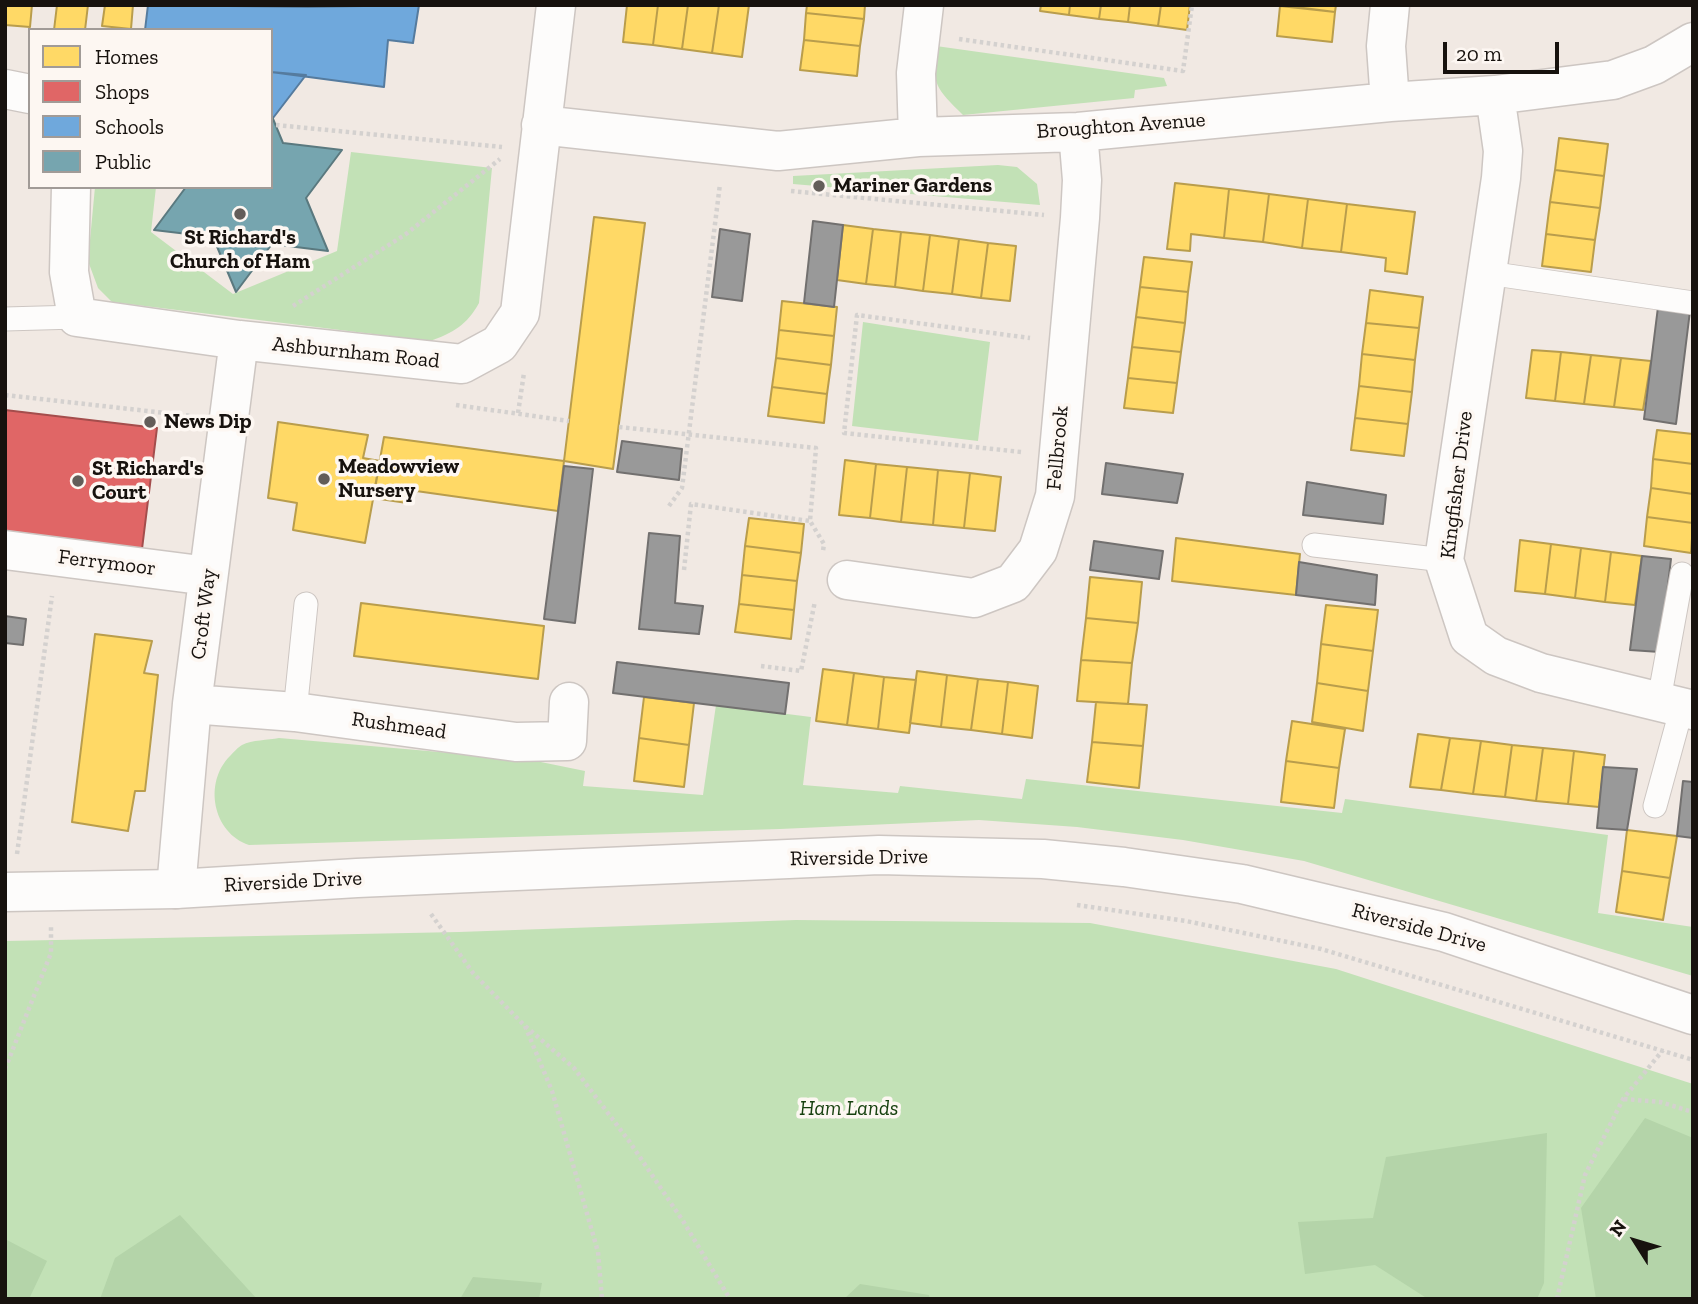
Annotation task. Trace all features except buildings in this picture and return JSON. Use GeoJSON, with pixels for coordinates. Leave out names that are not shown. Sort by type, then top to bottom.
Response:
{"type":"FeatureCollection","features":[{"type":"Feature","properties":{"kind":"street","name":"Ashburnham Road"},"geometry":{"type":"LineString","coordinates":[[77,317],[239,340],[462,364],[499,344],[520,313],[531,141],[555,5]]}},
{"type":"Feature","properties":{"kind":"street"},"geometry":{"type":"LineString","coordinates":[[1390,5],[1386,46],[1390,102]]}},
{"type":"Feature","properties":{"kind":"street"},"geometry":{"type":"LineString","coordinates":[[918,136],[916,73],[922,19]]}},
{"type":"Feature","properties":{"kind":"street","name":"Broughton Avenue"},"geometry":{"type":"LineString","coordinates":[[531,141],[778,151],[918,136],[1079,132],[1390,102],[1494,95],[1612,80],[1654,65],[1693,42]]}},
{"type":"Feature","properties":{"kind":"street"},"geometry":{"type":"LineString","coordinates":[[5,89],[28,94]]}},
{"type":"Feature","properties":{"kind":"street","name":"Kingfisher Drive"},"geometry":{"type":"LineString","coordinates":[[1494,95],[1503,151],[1488,273],[1444,560],[1469,637],[1496,656],[1541,673],[1678,705]]}},
{"type":"Feature","properties":{"kind":"street","name":"Fellbrook"},"geometry":{"type":"LineString","coordinates":[[828,578],[974,598],[1013,583],[1038,550],[1055,496],[1080,218],[1082,180],[1079,132]]}},
{"type":"Feature","properties":{"kind":"street"},"geometry":{"type":"LineString","coordinates":[[71,189],[69,272],[77,317]]}},
{"type":"Feature","properties":{"kind":"street","name":"Croft Way"},"geometry":{"type":"LineString","coordinates":[[176,889],[192,704],[239,340]]}},
{"type":"Feature","properties":{"kind":"street","name":"Ferrymoor"},"geometry":{"type":"LineString","coordinates":[[5,550],[208,576]]}},
{"type":"Feature","properties":{"kind":"street","name":"Rushmead"},"geometry":{"type":"LineString","coordinates":[[192,704],[295,712],[516,742],[567,741],[569,702]]}},
{"type":"Feature","properties":{"kind":"street","name":"Riverside Drive"},"geometry":{"type":"LineString","coordinates":[[9,892],[176,889],[357,877],[879,855],[1043,859],[1124,867],[1256,887],[1444,932],[1685,1012]]}},
{"type":"Feature","properties":{"kind":"lane"},"geometry":{"type":"LineString","coordinates":[[1488,273],[1693,303]]}},
{"type":"Feature","properties":{"kind":"lane"},"geometry":{"type":"LineString","coordinates":[[5,319],[77,317]]}},
{"type":"Feature","properties":{"kind":"lane"},"geometry":{"type":"LineString","coordinates":[[1314,545],[1444,560]]}},
{"type":"Feature","properties":{"kind":"lane"},"geometry":{"type":"LineString","coordinates":[[1655,806],[1678,705],[1682,574]]}},
{"type":"Feature","properties":{"kind":"lane"},"geometry":{"type":"LineString","coordinates":[[295,712],[306,604]]}},
{"type":"Feature","properties":{"kind":"path"},"geometry":{"type":"LineString","coordinates":[[922,19],[1183,71],[1192,5]]}},
{"type":"Feature","properties":{"kind":"path"},"geometry":{"type":"LineString","coordinates":[[276,125],[531,141]]}},
{"type":"Feature","properties":{"kind":"path"},"geometry":{"type":"LineString","coordinates":[[239,340],[406,234],[531,141]]}},
{"type":"Feature","properties":{"kind":"path"},"geometry":{"type":"LineString","coordinates":[[706,182],[732,186]]}},
{"type":"Feature","properties":{"kind":"path"},"geometry":{"type":"LineString","coordinates":[[669,506],[682,488],[720,184]]}},
{"type":"Feature","properties":{"kind":"path"},"geometry":{"type":"LineString","coordinates":[[779,190],[1080,218]]}},
{"type":"Feature","properties":{"kind":"path"},"geometry":{"type":"LineString","coordinates":[[1057,456],[844,433],[857,315],[1069,343]]}},
{"type":"Feature","properties":{"kind":"path"},"geometry":{"type":"LineString","coordinates":[[518,413],[527,361]]}},
{"type":"Feature","properties":{"kind":"path"},"geometry":{"type":"LineString","coordinates":[[5,396],[228,420]]}},
{"type":"Feature","properties":{"kind":"path"},"geometry":{"type":"LineString","coordinates":[[448,404],[569,421]]}},
{"type":"Feature","properties":{"kind":"path"},"geometry":{"type":"LineString","coordinates":[[619,427],[816,448],[810,521],[824,544],[828,578],[801,671],[761,666]]}},
{"type":"Feature","properties":{"kind":"path"},"geometry":{"type":"LineString","coordinates":[[684,570],[691,504],[810,521]]}},
{"type":"Feature","properties":{"kind":"path"},"geometry":{"type":"LineString","coordinates":[[9,892],[57,556]]}},
{"type":"Feature","properties":{"kind":"path"},"geometry":{"type":"LineString","coordinates":[[5,1069],[51,953],[51,922],[58,892]]}},
{"type":"Feature","properties":{"kind":"path"},"geometry":{"type":"LineString","coordinates":[[1065,903],[1186,921],[1321,949],[1693,1060]]}},
{"type":"Feature","properties":{"kind":"path"},"geometry":{"type":"LineString","coordinates":[[442,909],[428,910],[473,973],[524,1025],[574,1068],[629,1141],[683,1221],[730,1299]]}},
{"type":"Feature","properties":{"kind":"path"},"geometry":{"type":"LineString","coordinates":[[1557,1299],[1585,1175],[1623,1099],[1662,1052],[1685,1012]]}},
{"type":"Feature","properties":{"kind":"path"},"geometry":{"type":"LineString","coordinates":[[524,1025],[552,1091],[598,1252],[602,1299]]}},
{"type":"Feature","properties":{"kind":"path"},"geometry":{"type":"LineString","coordinates":[[1623,1099],[1660,1102],[1693,1112]]}},
{"type":"Feature","properties":{"kind":"green space"},"geometry":{"type":"Polygon","coordinates":[[[936,46],[1164,78],[1167,86],[1135,90],[1134,98],[963,115],[947,99],[935,78],[936,46]]]}},
{"type":"Feature","properties":{"kind":"green space"},"geometry":{"type":"Polygon","coordinates":[[[351,152],[492,168],[479,303],[464,323],[446,335],[430,341],[112,302],[98,288],[88,261],[95,189],[156,189],[151,232],[233,294],[337,251],[351,152]]]}},
{"type":"Feature","properties":{"kind":"green space"},"geometry":{"type":"Polygon","coordinates":[[[998,165],[1017,167],[1037,184],[1040,205],[793,184],[793,176],[998,165]]]}},
{"type":"Feature","properties":{"kind":"green space"},"geometry":{"type":"Polygon","coordinates":[[[863,322],[990,342],[978,441],[852,426],[863,322]]]}},
{"type":"Feature","properties":{"kind":"green space"},"geometry":{"type":"Polygon","coordinates":[[[716,705],[811,717],[803,785],[898,793],[900,786],[1022,799],[1026,779],[1342,813],[1345,799],[1608,835],[1598,913],[1693,927],[1693,976],[1304,861],[1183,840],[1077,827],[979,820],[780,829],[249,845],[227,830],[216,806],[217,780],[230,756],[246,743],[279,738],[531,760],[585,771],[583,786],[703,795],[716,705]]]}},
{"type":"Feature","properties":{"kind":"green space","name":"Ham Lands"},"geometry":{"type":"Polygon","coordinates":[[[796,920],[1090,923],[1336,969],[1693,1084],[1693,1299],[5,1299],[5,941],[459,932],[796,920]]]}},
{"type":"Feature","properties":{"kind":"green space"},"geometry":{"type":"Polygon","coordinates":[[[1645,1118],[1693,1138],[1693,1299],[1596,1299],[1581,1208],[1645,1118]]]}},
{"type":"Feature","properties":{"kind":"green space"},"geometry":{"type":"Polygon","coordinates":[[[1547,1133],[1544,1283],[1537,1299],[1428,1299],[1375,1265],[1305,1274],[1298,1222],[1373,1218],[1386,1157],[1547,1133]]]}},
{"type":"Feature","properties":{"kind":"green space"},"geometry":{"type":"Polygon","coordinates":[[[180,1215],[257,1299],[100,1299],[115,1258],[180,1215]]]}},
{"type":"Feature","properties":{"kind":"green space"},"geometry":{"type":"Polygon","coordinates":[[[5,1239],[47,1261],[29,1299],[5,1299],[5,1239]]]}},
{"type":"Feature","properties":{"kind":"green space"},"geometry":{"type":"Polygon","coordinates":[[[473,1277],[542,1283],[539,1299],[460,1299],[473,1277]]]}},
{"type":"Feature","properties":{"kind":"green space"},"geometry":{"type":"Polygon","coordinates":[[[860,1284],[929,1295],[930,1299],[844,1299],[860,1284]]]}},
{"type":"Feature","properties":{"kind":"place","name":"Mariner Gardens"},"geometry":{"type":"Point","coordinates":[819,186]}},
{"type":"Feature","properties":{"kind":"place","name":"St Richard's Church of Ham"},"geometry":{"type":"Point","coordinates":[240,214]}},
{"type":"Feature","properties":{"kind":"place","name":"News Dip"},"geometry":{"type":"Point","coordinates":[150,422]}},
{"type":"Feature","properties":{"kind":"place","name":"Meadowview Nursery"},"geometry":{"type":"Point","coordinates":[324,479]}},
{"type":"Feature","properties":{"kind":"place","name":"St Richard's Court"},"geometry":{"type":"Point","coordinates":[78,481]}}]}
